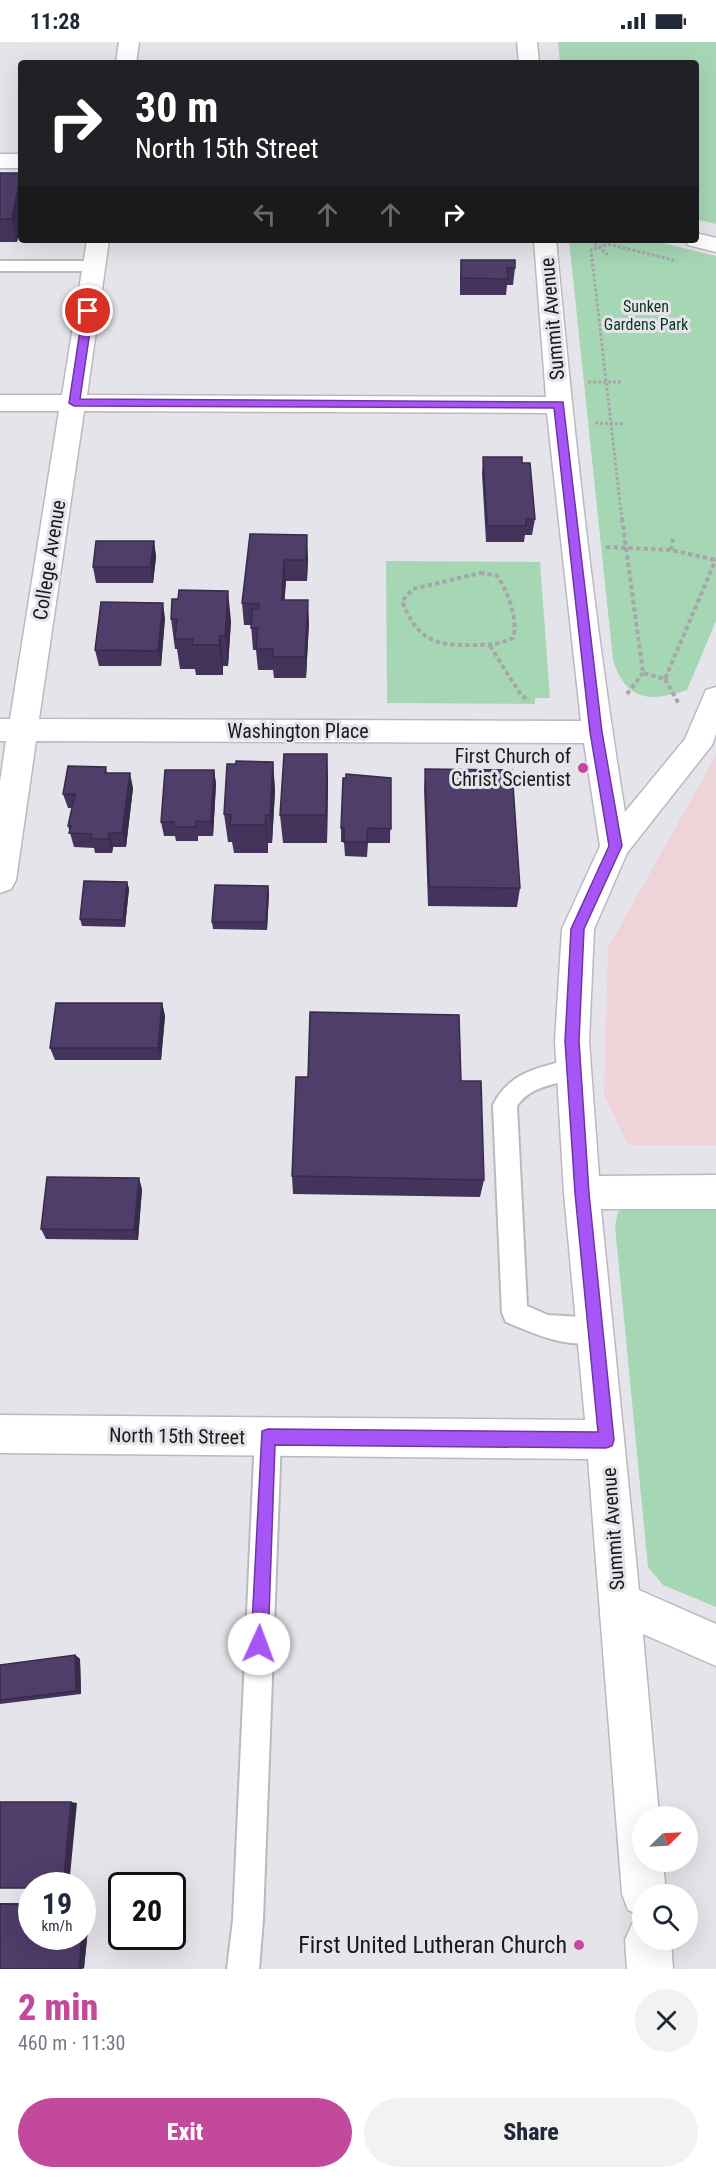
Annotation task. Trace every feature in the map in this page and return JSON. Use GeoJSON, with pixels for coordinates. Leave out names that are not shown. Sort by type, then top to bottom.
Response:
{"type":"FeatureCollection","features":[{"type":"Feature","properties":{"kind":"street"},"geometry":{"type":"LineString","coordinates":[[126,60],[129,42]]}},
{"type":"Feature","properties":{"kind":"street"},"geometry":{"type":"LineString","coordinates":[[527,42],[529,60]]}},
{"type":"Feature","properties":{"kind":"street"},"geometry":{"type":"LineString","coordinates":[[0,161],[18,161]]}},
{"type":"Feature","properties":{"kind":"street"},"geometry":{"type":"LineString","coordinates":[[699,241],[716,245]]}},
{"type":"Feature","properties":{"kind":"street","name":"Summit Avenue"},"geometry":{"type":"LineString","coordinates":[[545,243],[559,405],[596,732],[615,846],[578,929],[572,1041],[582,1193],[606,1440],[643,1884]]}},
{"type":"Feature","properties":{"kind":"street","name":"College Avenue"},"geometry":{"type":"LineString","coordinates":[[0,880],[11,730],[74,403],[97,253]]}},
{"type":"Feature","properties":{"kind":"street"},"geometry":{"type":"LineString","coordinates":[[0,403],[559,405]]}},
{"type":"Feature","properties":{"kind":"street"},"geometry":{"type":"LineString","coordinates":[[615,846],[697,745],[716,698]]}},
{"type":"Feature","properties":{"kind":"street","name":"Washington Place"},"geometry":{"type":"LineString","coordinates":[[11,730],[596,732]]}},
{"type":"Feature","properties":{"kind":"street"},"geometry":{"type":"LineString","coordinates":[[582,1193],[716,1192]]}},
{"type":"Feature","properties":{"kind":"street","name":"North 15th Street"},"geometry":{"type":"LineString","coordinates":[[0,1434],[606,1440]]}},
{"type":"Feature","properties":{"kind":"street"},"geometry":{"type":"LineString","coordinates":[[619,1602],[716,1645]]}},
{"type":"Feature","properties":{"kind":"street"},"geometry":{"type":"LineString","coordinates":[[649,1950],[650,1969]]}},
{"type":"Feature","properties":{"kind":"lane"},"geometry":{"type":"LineString","coordinates":[[0,266],[97,253]]}},
{"type":"Feature","properties":{"kind":"lane"},"geometry":{"type":"LineString","coordinates":[[573,1069],[517,1087],[508,1095],[505,1105],[514,1313],[546,1327],[596,1330]]}},
{"type":"Feature","properties":{"kind":"lane"},"geometry":{"type":"LineString","coordinates":[[243,1969],[249,1908],[268,1437]]}},
{"type":"Feature","properties":{"kind":"path"},"geometry":{"type":"LineString","coordinates":[[595,243],[608,255]]}},
{"type":"Feature","properties":{"kind":"path"},"geometry":{"type":"LineString","coordinates":[[625,547],[671,550],[716,560],[665,679],[643,673],[625,547],[591,250],[598,245],[608,244],[683,262]]}},
{"type":"Feature","properties":{"kind":"path"},"geometry":{"type":"LineString","coordinates":[[605,382],[622,382]]}},
{"type":"Feature","properties":{"kind":"path"},"geometry":{"type":"LineString","coordinates":[[611,423],[624,423]]}},
{"type":"Feature","properties":{"kind":"path"},"geometry":{"type":"LineString","coordinates":[[671,550],[673,539]]}},
{"type":"Feature","properties":{"kind":"path"},"geometry":{"type":"LineString","coordinates":[[480,573],[496,575],[502,582],[516,630],[513,638],[503,644],[490,646],[436,645],[424,639],[409,621],[402,602],[412,589],[480,573]]}},
{"type":"Feature","properties":{"kind":"path"},"geometry":{"type":"LineString","coordinates":[[490,646],[521,695],[530,702]]}},
{"type":"Feature","properties":{"kind":"shaded area"},"geometry":{"type":"Polygon","coordinates":[[[716,755],[716,1145],[628,1145],[604,1095],[608,948],[716,755]]]}},
{"type":"Feature","properties":{"kind":"green space"},"geometry":{"type":"Polygon","coordinates":[[[558,42],[716,42],[716,224],[699,220],[699,60],[560,60],[558,42]]]}},
{"type":"Feature","properties":{"kind":"green space","name":"Sunken Gardens Park"},"geometry":{"type":"Polygon","coordinates":[[[569,243],[662,243],[716,256],[716,621],[687,690],[662,696],[641,695],[624,683],[613,660],[569,243]]]}},
{"type":"Feature","properties":{"kind":"green space"},"geometry":{"type":"Polygon","coordinates":[[[386,561],[540,562],[550,698],[535,698],[535,704],[387,703],[386,561]]]}},
{"type":"Feature","properties":{"kind":"green space"},"geometry":{"type":"Polygon","coordinates":[[[631,1206],[716,1207],[716,1607],[663,1585],[648,1567],[615,1226],[618,1212],[631,1206]]]}},
{"type":"Feature","properties":{"kind":"building"},"geometry":{"type":"Polygon","coordinates":[[[0,173],[18,173],[18,188],[12,219],[0,219],[0,173]]]}},
{"type":"Feature","properties":{"kind":"building"},"geometry":{"type":"Polygon","coordinates":[[[461,260],[515,260],[515,268],[507,268],[508,279],[461,278],[461,260]]]}},
{"type":"Feature","properties":{"kind":"building"},"geometry":{"type":"Polygon","coordinates":[[[483,457],[522,457],[522,463],[530,463],[535,519],[526,519],[526,526],[487,526],[483,457]]]}},
{"type":"Feature","properties":{"kind":"building"},"geometry":{"type":"Polygon","coordinates":[[[250,534],[307,535],[306,560],[284,560],[282,600],[308,600],[305,657],[272,657],[273,649],[256,649],[258,628],[251,628],[252,609],[258,609],[259,604],[242,603],[250,534]]]}},
{"type":"Feature","properties":{"kind":"building"},"geometry":{"type":"Polygon","coordinates":[[[96,541],[154,541],[150,567],[93,567],[96,541]]]}},
{"type":"Feature","properties":{"kind":"building"},"geometry":{"type":"Polygon","coordinates":[[[179,590],[228,591],[225,636],[220,636],[219,645],[192,645],[193,639],[175,639],[177,619],[171,619],[172,599],[178,599],[179,590]]]}},
{"type":"Feature","properties":{"kind":"building"},"geometry":{"type":"Polygon","coordinates":[[[101,602],[163,603],[158,651],[95,650],[101,602]]]}},
{"type":"Feature","properties":{"kind":"building"},"geometry":{"type":"Polygon","coordinates":[[[284,754],[327,754],[326,815],[280,815],[284,754]]]}},
{"type":"Feature","properties":{"kind":"building"},"geometry":{"type":"Polygon","coordinates":[[[236,761],[273,762],[270,815],[266,815],[265,825],[230,825],[231,815],[224,814],[227,764],[236,764],[236,761]]]}},
{"type":"Feature","properties":{"kind":"building"},"geometry":{"type":"Polygon","coordinates":[[[68,766],[106,767],[105,773],[130,773],[122,833],[109,833],[109,839],[91,839],[92,834],[69,833],[71,826],[68,826],[75,794],[63,794],[68,766]]]}},
{"type":"Feature","properties":{"kind":"building"},"geometry":{"type":"Polygon","coordinates":[[[425,769],[512,770],[520,888],[429,887],[425,769]]]}},
{"type":"Feature","properties":{"kind":"building"},"geometry":{"type":"Polygon","coordinates":[[[165,770],[214,770],[211,822],[196,821],[196,827],[174,827],[174,822],[161,822],[165,770]]]}},
{"type":"Feature","properties":{"kind":"building"},"geometry":{"type":"Polygon","coordinates":[[[346,774],[391,778],[391,829],[368,828],[367,842],[344,842],[344,828],[341,828],[343,778],[346,778],[346,774]]]}},
{"type":"Feature","properties":{"kind":"building"},"geometry":{"type":"Polygon","coordinates":[[[84,881],[127,882],[123,920],[80,919],[84,881]]]}},
{"type":"Feature","properties":{"kind":"building"},"geometry":{"type":"Polygon","coordinates":[[[215,885],[268,886],[266,922],[212,922],[215,885]]]}},
{"type":"Feature","properties":{"kind":"building"},"geometry":{"type":"Polygon","coordinates":[[[56,1003],[162,1003],[158,1048],[50,1048],[56,1003]]]}},
{"type":"Feature","properties":{"kind":"building"},"geometry":{"type":"Polygon","coordinates":[[[310,1012],[459,1015],[461,1081],[481,1081],[484,1180],[292,1176],[296,1077],[308,1077],[310,1012]]]}},
{"type":"Feature","properties":{"kind":"building"},"geometry":{"type":"Polygon","coordinates":[[[47,1177],[139,1178],[134,1230],[41,1229],[47,1177]]]}},
{"type":"Feature","properties":{"kind":"building"},"geometry":{"type":"Polygon","coordinates":[[[75,1655],[76,1691],[0,1700],[0,1665],[75,1655]]]}},
{"type":"Feature","properties":{"kind":"building"},"geometry":{"type":"Polygon","coordinates":[[[0,1802],[71,1802],[64,1872],[18,1872],[18,1888],[0,1888],[0,1802]]]}},
{"type":"Feature","properties":{"kind":"building"},"geometry":{"type":"Polygon","coordinates":[[[0,1904],[18,1905],[18,1950],[81,1950],[79,1969],[0,1969],[0,1904]]]}},
{"type":"Feature","properties":{"kind":"place","name":"First Church of Christ Scientist"},"geometry":{"type":"Point","coordinates":[583,768]}},
{"type":"Feature","properties":{"kind":"place","name":"First United Lutheran Church"},"geometry":{"type":"Point","coordinates":[579,1945]}},
{"type":"Feature","properties":{"kind":"route"},"geometry":{"type":"LineString","coordinates":[[88,311],[74,403],[559,405],[596,732],[615,846],[578,929],[572,1041],[582,1193],[606,1440],[268,1437],[259,1644]]}}]}
